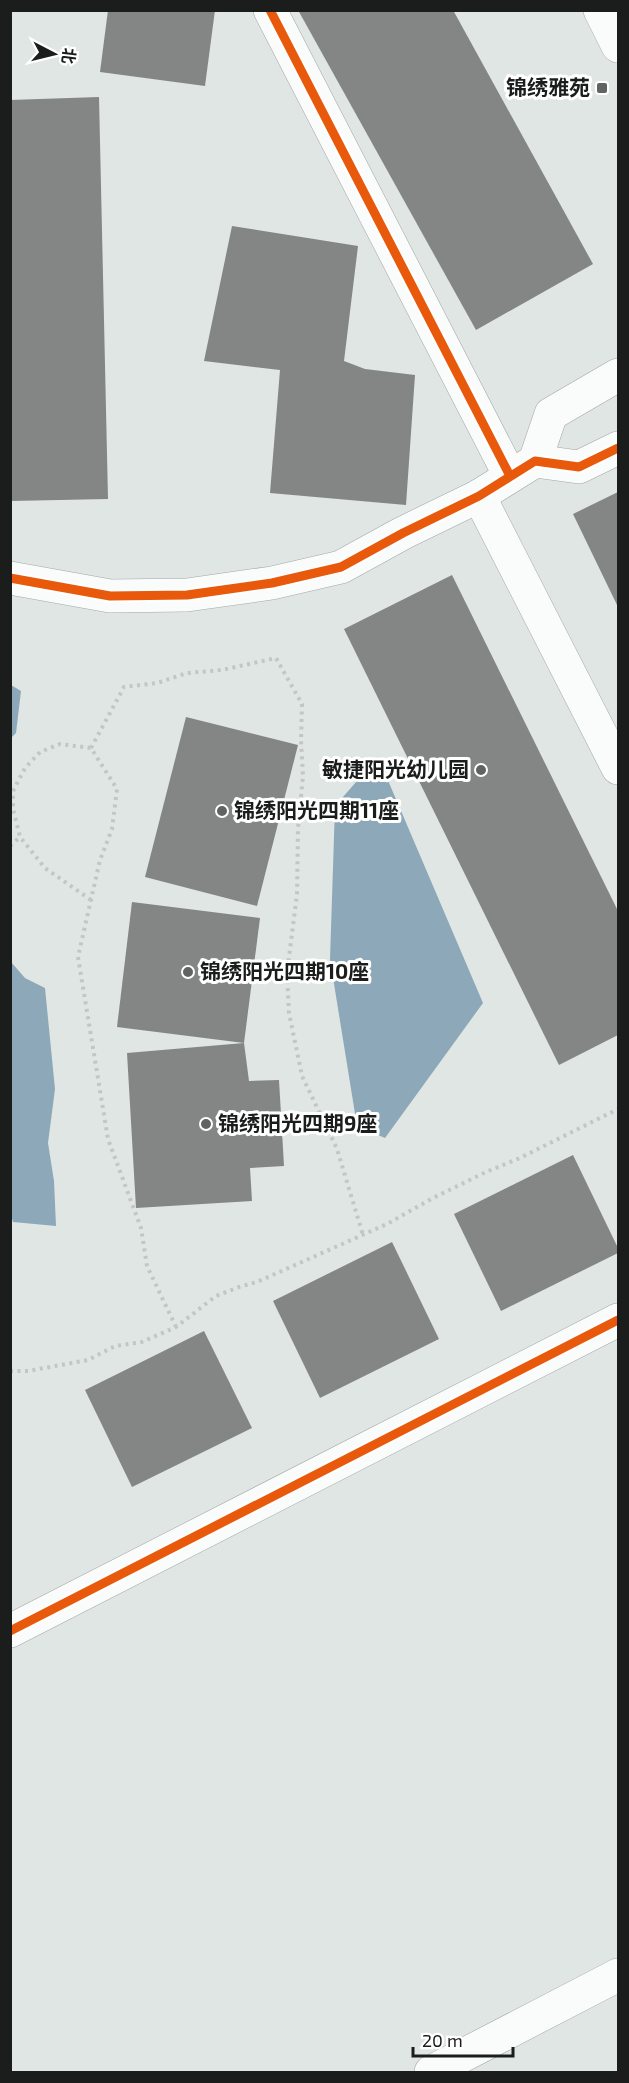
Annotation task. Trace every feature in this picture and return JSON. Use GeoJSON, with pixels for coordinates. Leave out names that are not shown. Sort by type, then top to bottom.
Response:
{"type":"FeatureCollection","features":[{"type":"Feature","properties":{"kind":"street"},"geometry":{"type":"LineString","coordinates":[[270,10],[523,469]]}},
{"type":"Feature","properties":{"kind":"street"},"geometry":{"type":"LineString","coordinates":[[600,10],[618,46]]}},
{"type":"Feature","properties":{"kind":"street"},"geometry":{"type":"LineString","coordinates":[[523,469],[551,414],[618,375]]}},
{"type":"Feature","properties":{"kind":"street"},"geometry":{"type":"LineString","coordinates":[[10,578],[110,596],[187,595],[272,583],[341,567],[478,496],[523,469],[579,467],[618,448]]}},
{"type":"Feature","properties":{"kind":"street"},"geometry":{"type":"LineString","coordinates":[[478,496],[618,768]]}},
{"type":"Feature","properties":{"kind":"street"},"geometry":{"type":"LineString","coordinates":[[10,1630],[618,1320]]}},
{"type":"Feature","properties":{"kind":"street"},"geometry":{"type":"LineString","coordinates":[[431,2073],[618,1976]]}},
{"type":"Feature","properties":{"kind":"path"},"geometry":{"type":"LineString","coordinates":[[91,748],[124,687],[157,683],[187,673],[222,670],[276,658],[302,704],[303,776],[298,828],[297,894],[287,973],[289,1012],[302,1076],[337,1149],[363,1235]]}},
{"type":"Feature","properties":{"kind":"path"},"geometry":{"type":"LineString","coordinates":[[91,748],[60,744],[40,752],[25,768],[13,790],[13,808],[20,837],[45,868],[91,900]]}},
{"type":"Feature","properties":{"kind":"path"},"geometry":{"type":"LineString","coordinates":[[91,748],[117,789],[112,829],[99,860],[78,957],[108,1138],[141,1228],[147,1266],[176,1327]]}},
{"type":"Feature","properties":{"kind":"path"},"geometry":{"type":"LineString","coordinates":[[10,846],[20,837]]}},
{"type":"Feature","properties":{"kind":"path"},"geometry":{"type":"LineString","coordinates":[[10,1371],[28,1371],[88,1360],[115,1346],[142,1342],[176,1327],[216,1296],[257,1282],[387,1224],[486,1172],[520,1158],[618,1109]]}},
{"type":"Feature","properties":{"kind":"water"},"geometry":{"type":"Polygon","coordinates":[[[11,685],[21,691],[16,733],[11,738],[11,685]]]}},
{"type":"Feature","properties":{"kind":"water"},"geometry":{"type":"Polygon","coordinates":[[[378,757],[483,1003],[385,1138],[357,1126],[330,959],[335,806],[378,757]]]}},
{"type":"Feature","properties":{"kind":"water"},"geometry":{"type":"Polygon","coordinates":[[[11,962],[25,978],[45,988],[55,1089],[48,1143],[54,1181],[56,1226],[13,1222],[11,1215],[11,962]]]}},
{"type":"Feature","properties":{"kind":"building"},"geometry":{"type":"Polygon","coordinates":[[[108,10],[215,10],[205,86],[100,72],[108,10]]]}},
{"type":"Feature","properties":{"kind":"building"},"geometry":{"type":"Polygon","coordinates":[[[298,10],[453,10],[593,264],[476,330],[298,10]]]}},
{"type":"Feature","properties":{"kind":"building"},"geometry":{"type":"Polygon","coordinates":[[[99,97],[108,499],[10,501],[10,100],[99,97]]]}},
{"type":"Feature","properties":{"kind":"building"},"geometry":{"type":"Polygon","coordinates":[[[232,226],[358,246],[344,361],[365,369],[415,375],[406,505],[270,493],[280,370],[204,361],[232,226]]]}},
{"type":"Feature","properties":{"kind":"building"},"geometry":{"type":"Polygon","coordinates":[[[618,492],[618,607],[573,514],[618,492]]]}},
{"type":"Feature","properties":{"kind":"building","name":"敏捷阳光幼儿园"},"geometry":{"type":"Polygon","coordinates":[[[452,575],[618,911],[618,1035],[559,1065],[344,629],[452,575]]]}},
{"type":"Feature","properties":{"kind":"building","name":"锦绣阳光四期11座"},"geometry":{"type":"Polygon","coordinates":[[[186,717],[298,745],[257,906],[145,877],[186,717]]]}},
{"type":"Feature","properties":{"kind":"building","name":"锦绣阳光四期10座"},"geometry":{"type":"Polygon","coordinates":[[[132,902],[260,918],[244,1043],[117,1027],[132,902]]]}},
{"type":"Feature","properties":{"kind":"building","name":"锦绣阳光四期9座"},"geometry":{"type":"Polygon","coordinates":[[[244,1043],[249,1081],[279,1080],[284,1166],[250,1168],[252,1201],[136,1208],[127,1053],[244,1043]]]}},
{"type":"Feature","properties":{"kind":"building"},"geometry":{"type":"Polygon","coordinates":[[[573,1155],[618,1248],[618,1253],[501,1311],[454,1214],[573,1155]]]}},
{"type":"Feature","properties":{"kind":"building"},"geometry":{"type":"Polygon","coordinates":[[[392,1242],[439,1339],[320,1398],[273,1301],[392,1242]]]}},
{"type":"Feature","properties":{"kind":"building"},"geometry":{"type":"Polygon","coordinates":[[[204,1331],[252,1428],[132,1487],[85,1390],[204,1331]]]}},
{"type":"Feature","properties":{"kind":"cycle path"},"geometry":{"type":"LineString","coordinates":[[270,10],[510,476]]}},
{"type":"Feature","properties":{"kind":"cycle path"},"geometry":{"type":"LineString","coordinates":[[10,578],[110,596],[187,595],[272,583],[341,567],[403,533],[479,496],[535,461],[579,467],[618,448]]}},
{"type":"Feature","properties":{"kind":"cycle path"},"geometry":{"type":"LineString","coordinates":[[10,1631],[618,1320]]}},
{"type":"Feature","properties":{"kind":"place","name":"锦绣雅苑"},"geometry":{"type":"Point","coordinates":[602,88]}},
{"type":"Feature","properties":{"kind":"place","name":"敏捷阳光幼儿园"},"geometry":{"type":"Point","coordinates":[481,770]}},
{"type":"Feature","properties":{"kind":"place","name":"锦绣阳光四期11座"},"geometry":{"type":"Point","coordinates":[222,811]}},
{"type":"Feature","properties":{"kind":"place","name":"锦绣阳光四期10座"},"geometry":{"type":"Point","coordinates":[188,972]}},
{"type":"Feature","properties":{"kind":"place","name":"锦绣阳光四期9座"},"geometry":{"type":"Point","coordinates":[206,1124]}}]}
